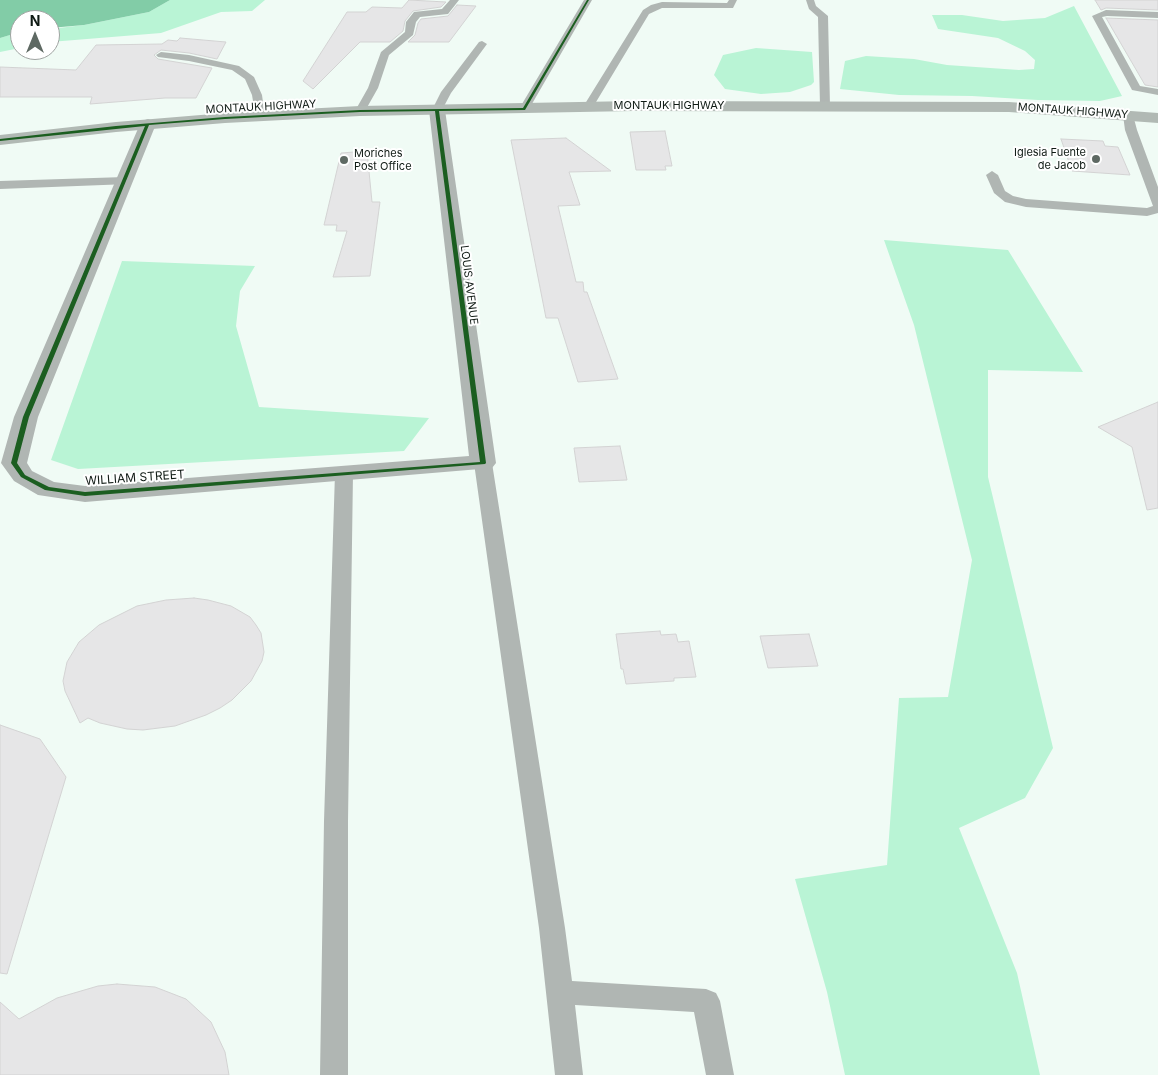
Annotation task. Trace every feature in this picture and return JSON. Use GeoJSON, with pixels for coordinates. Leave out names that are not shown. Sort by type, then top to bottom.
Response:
{"type":"FeatureCollection","features":[{"type":"Feature","properties":{"kind":"main road","name":"MONTAUK HIGHWAY"},"geometry":{"type":"LineString","coordinates":[[0,140],[148,124],[360,111],[588,107],[1009,107],[1158,118]]}},
{"type":"Feature","properties":{"kind":"street","name":"LOUIS AVENUE"},"geometry":{"type":"LineString","coordinates":[[437,110],[482,462]]}},
{"type":"Feature","properties":{"kind":"street","name":"WILLIAM STREET"},"geometry":{"type":"LineString","coordinates":[[148,124],[26,417],[14,462],[23,476],[47,489],[85,494],[482,462]]}},
{"type":"Feature","properties":{"kind":"lane"},"geometry":{"type":"LineString","coordinates":[[360,111],[373,88],[384,54],[410,34],[411,22],[417,14],[446,12],[455,0]]}},
{"type":"Feature","properties":{"kind":"lane"},"geometry":{"type":"LineString","coordinates":[[524,109],[588,0]]}},
{"type":"Feature","properties":{"kind":"lane"},"geometry":{"type":"LineString","coordinates":[[588,107],[646,12],[662,5],[730,6],[733,0]]}},
{"type":"Feature","properties":{"kind":"lane"},"geometry":{"type":"LineString","coordinates":[[810,0],[812,7],[823,16],[825,106]]}},
{"type":"Feature","properties":{"kind":"lane"},"geometry":{"type":"LineString","coordinates":[[1158,15],[1106,13],[1097,16],[1136,88],[1158,92]]}},
{"type":"Feature","properties":{"kind":"lane"},"geometry":{"type":"LineString","coordinates":[[437,110],[446,92],[476,56],[482,44]]}},
{"type":"Feature","properties":{"kind":"lane"},"geometry":{"type":"LineString","coordinates":[[161,55],[189,58],[235,68],[249,77],[257,95],[260,117]]}},
{"type":"Feature","properties":{"kind":"lane"},"geometry":{"type":"LineString","coordinates":[[1128,116],[1131,130],[1158,204]]}},
{"type":"Feature","properties":{"kind":"lane"},"geometry":{"type":"LineString","coordinates":[[992,175],[1000,193],[1009,199],[1026,203],[1147,212],[1158,209]]}},
{"type":"Feature","properties":{"kind":"lane"},"geometry":{"type":"LineString","coordinates":[[0,185],[125,181]]}},
{"type":"Feature","properties":{"kind":"lane"},"geometry":{"type":"LineString","coordinates":[[482,462],[552,928],[569,1075]]}},
{"type":"Feature","properties":{"kind":"lane"},"geometry":{"type":"LineString","coordinates":[[334,1075],[336,822],[344,473]]}},
{"type":"Feature","properties":{"kind":"lane"},"geometry":{"type":"LineString","coordinates":[[560,992],[706,1001],[720,1075]]}},
{"type":"Feature","properties":{"kind":"shaded area"},"geometry":{"type":"Polygon","coordinates":[[[0,0],[170,0],[149,12],[84,25],[60,27],[60,10],[10,10],[10,35],[0,38],[0,0]]]}},
{"type":"Feature","properties":{"kind":"shaded area"},"geometry":{"type":"Polygon","coordinates":[[[170,0],[265,0],[252,11],[221,12],[161,33],[60,41],[60,28],[149,12],[170,0]]]}},
{"type":"Feature","properties":{"kind":"shaded area"},"geometry":{"type":"Polygon","coordinates":[[[1074,6],[1122,96],[1100,101],[1038,100],[972,96],[899,95],[840,89],[845,61],[866,56],[914,59],[947,65],[1019,70],[1034,69],[1035,60],[1025,51],[998,38],[938,29],[932,15],[962,15],[1003,21],[1045,18],[1074,6]]]}},
{"type":"Feature","properties":{"kind":"shaded area"},"geometry":{"type":"Polygon","coordinates":[[[10,35],[10,50],[0,52],[0,38],[10,35]]]}},
{"type":"Feature","properties":{"kind":"shaded area"},"geometry":{"type":"Polygon","coordinates":[[[756,48],[812,52],[814,82],[811,85],[790,92],[761,94],[725,89],[714,75],[723,55],[756,48]]]}},
{"type":"Feature","properties":{"kind":"shaded area"},"geometry":{"type":"Polygon","coordinates":[[[884,240],[1008,250],[1083,372],[988,370],[988,477],[1053,748],[1025,798],[959,828],[1017,973],[1040,1075],[845,1075],[827,992],[795,879],[887,865],[899,698],[948,697],[972,560],[914,325],[884,240]]]}},
{"type":"Feature","properties":{"kind":"shaded area"},"geometry":{"type":"Polygon","coordinates":[[[122,261],[255,266],[240,291],[236,326],[259,407],[429,418],[404,451],[78,469],[51,460],[122,261]]]}},
{"type":"Feature","properties":{"kind":"building"},"geometry":{"type":"Polygon","coordinates":[[[409,0],[446,2],[441,7],[413,11],[405,21],[403,31],[390,42],[360,42],[313,89],[303,81],[347,12],[366,12],[372,7],[402,8],[409,0]]]}},
{"type":"Feature","properties":{"kind":"building"},"geometry":{"type":"Polygon","coordinates":[[[1095,0],[1158,0],[1158,10],[1106,8],[1101,10],[1095,0]]]}},
{"type":"Feature","properties":{"kind":"building"},"geometry":{"type":"Polygon","coordinates":[[[457,5],[476,6],[449,42],[408,42],[415,35],[421,19],[448,16],[457,5]]]}},
{"type":"Feature","properties":{"kind":"building"},"geometry":{"type":"Polygon","coordinates":[[[1106,18],[1158,20],[1158,87],[1145,85],[1106,18]]]}},
{"type":"Feature","properties":{"kind":"building"},"geometry":{"type":"Polygon","coordinates":[[[180,38],[226,42],[217,59],[161,50],[154,55],[158,59],[212,68],[196,98],[165,98],[90,104],[92,97],[0,97],[0,67],[76,70],[96,45],[162,44],[168,40],[177,41],[180,38]]]}},
{"type":"Feature","properties":{"kind":"building"},"geometry":{"type":"Polygon","coordinates":[[[665,131],[672,166],[665,166],[666,170],[636,170],[630,132],[665,131]]]}},
{"type":"Feature","properties":{"kind":"building"},"geometry":{"type":"Polygon","coordinates":[[[566,138],[611,171],[569,172],[580,205],[558,206],[576,282],[583,282],[584,292],[587,292],[618,379],[578,382],[558,318],[546,318],[511,140],[566,138]]]}},
{"type":"Feature","properties":{"kind":"building","name":"Iglesia Fuente de Jacob"},"geometry":{"type":"Polygon","coordinates":[[[1061,139],[1103,141],[1105,146],[1118,147],[1130,175],[1072,171],[1061,139]]]}},
{"type":"Feature","properties":{"kind":"building"},"geometry":{"type":"Polygon","coordinates":[[[367,151],[372,202],[380,202],[370,276],[333,277],[347,231],[336,231],[337,225],[324,225],[341,153],[367,151]]]}},
{"type":"Feature","properties":{"kind":"building"},"geometry":{"type":"Polygon","coordinates":[[[1158,402],[1158,508],[1147,510],[1132,447],[1098,427],[1158,402]]]}},
{"type":"Feature","properties":{"kind":"building"},"geometry":{"type":"Polygon","coordinates":[[[620,446],[627,480],[579,482],[574,448],[620,446]]]}},
{"type":"Feature","properties":{"kind":"building"},"geometry":{"type":"Polygon","coordinates":[[[194,598],[231,606],[250,617],[256,625],[261,633],[264,652],[262,661],[251,681],[232,700],[220,708],[175,726],[143,730],[127,729],[100,723],[88,718],[80,723],[65,691],[63,681],[67,662],[79,642],[99,625],[137,606],[166,600],[194,598]]]}},
{"type":"Feature","properties":{"kind":"building"},"geometry":{"type":"Polygon","coordinates":[[[660,631],[661,635],[676,634],[678,642],[689,641],[696,677],[674,678],[674,681],[626,684],[623,669],[621,669],[616,634],[660,631]]]}},
{"type":"Feature","properties":{"kind":"building"},"geometry":{"type":"Polygon","coordinates":[[[809,634],[818,666],[768,668],[760,636],[809,634]]]}},
{"type":"Feature","properties":{"kind":"building"},"geometry":{"type":"Polygon","coordinates":[[[0,725],[40,739],[66,777],[7,974],[0,973],[0,725]]]}},
{"type":"Feature","properties":{"kind":"building"},"geometry":{"type":"Polygon","coordinates":[[[117,984],[155,987],[186,999],[211,1022],[225,1052],[229,1075],[0,1075],[0,1002],[19,1019],[57,998],[98,986],[117,984]]]}},
{"type":"Feature","properties":{"kind":"cycle path"},"geometry":{"type":"LineString","coordinates":[[0,140],[116,127],[225,118],[360,111],[524,109],[588,0]]}},
{"type":"Feature","properties":{"kind":"cycle path"},"geometry":{"type":"LineString","coordinates":[[148,124],[26,417],[14,463],[23,476],[47,489],[85,494],[483,463],[437,110]]}},
{"type":"Feature","properties":{"kind":"place","name":"Iglesia Fuente de Jacob"},"geometry":{"type":"Point","coordinates":[1096,159]}},
{"type":"Feature","properties":{"kind":"place","name":"Moriches Post Office"},"geometry":{"type":"Point","coordinates":[344,160]}}]}
